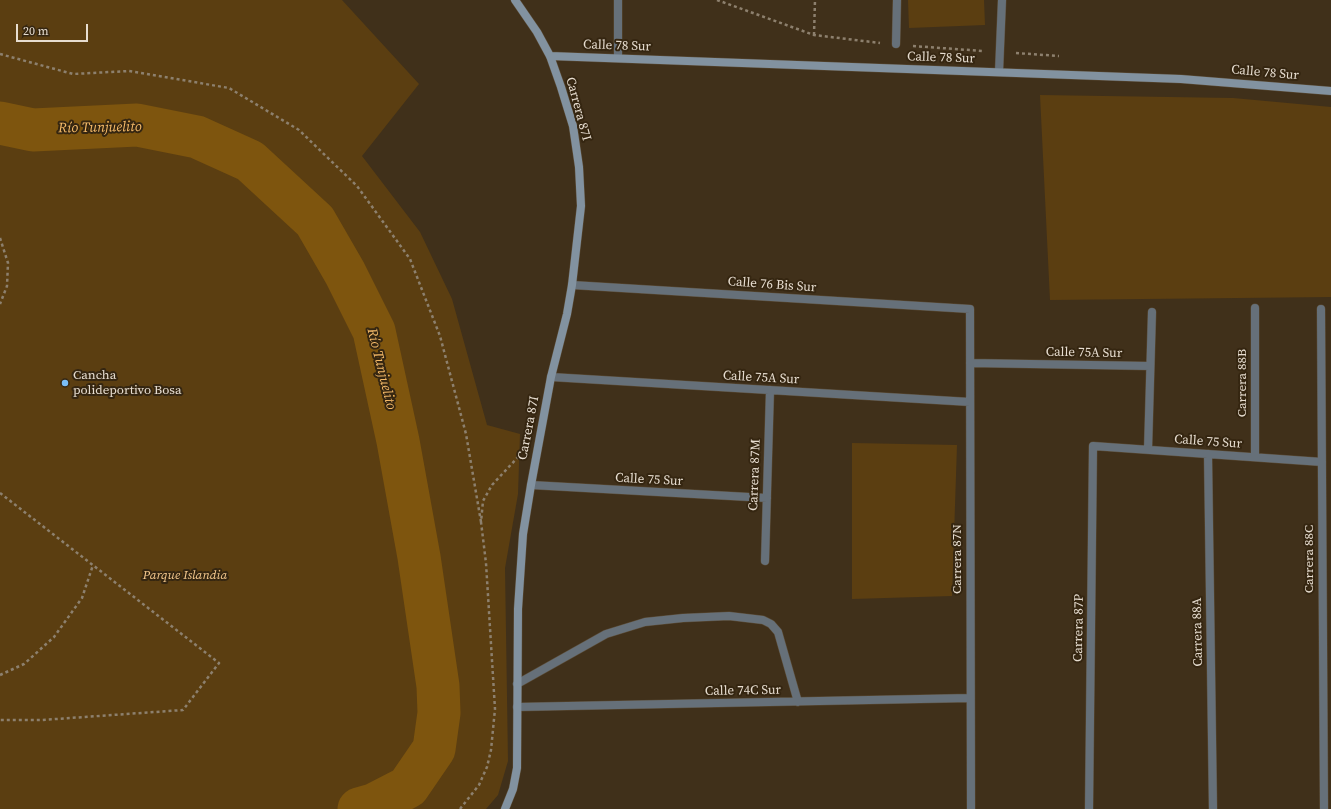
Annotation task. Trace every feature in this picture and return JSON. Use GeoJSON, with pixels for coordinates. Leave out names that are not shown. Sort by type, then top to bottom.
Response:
{"type":"FeatureCollection","features":[{"type":"Feature","properties":{"kind":"street","name":"Carrera 87I"},"geometry":{"type":"LineString","coordinates":[[505,809],[513,789],[517,768],[517,684],[520,571],[523,534],[551,378],[567,314],[572,285],[581,206],[579,167],[573,126],[561,87],[550,56],[537,32],[515,0]]}},
{"type":"Feature","properties":{"kind":"street"},"geometry":{"type":"LineString","coordinates":[[618,0],[618,58]]}},
{"type":"Feature","properties":{"kind":"street"},"geometry":{"type":"LineString","coordinates":[[896,44],[897,0]]}},
{"type":"Feature","properties":{"kind":"street"},"geometry":{"type":"LineString","coordinates":[[999,72],[1002,0]]}},
{"type":"Feature","properties":{"kind":"street","name":"Calle 78 Sur"},"geometry":{"type":"LineString","coordinates":[[550,56],[1181,78],[1331,91]]}},
{"type":"Feature","properties":{"kind":"street","name":"Calle 76 Bis Sur"},"geometry":{"type":"LineString","coordinates":[[572,285],[970,309]]}},
{"type":"Feature","properties":{"kind":"street","name":"Carrera 88B"},"geometry":{"type":"LineString","coordinates":[[1255,308],[1255,457]]}},
{"type":"Feature","properties":{"kind":"street","name":"Carrera 87N"},"geometry":{"type":"LineString","coordinates":[[970,309],[970,809]]}},
{"type":"Feature","properties":{"kind":"street","name":"Carrera 88C"},"geometry":{"type":"LineString","coordinates":[[1321,310],[1324,809]]}},
{"type":"Feature","properties":{"kind":"street"},"geometry":{"type":"LineString","coordinates":[[1148,450],[1152,312]]}},
{"type":"Feature","properties":{"kind":"street","name":"Calle 75A Sur"},"geometry":{"type":"LineString","coordinates":[[970,363],[1150,366]]}},
{"type":"Feature","properties":{"kind":"street","name":"Calle 75A Sur"},"geometry":{"type":"LineString","coordinates":[[551,378],[970,402]]}},
{"type":"Feature","properties":{"kind":"street","name":"Carrera 87M"},"geometry":{"type":"LineString","coordinates":[[765,561],[770,390]]}},
{"type":"Feature","properties":{"kind":"street","name":"Calle 75 Sur"},"geometry":{"type":"LineString","coordinates":[[1093,446],[1322,462]]}},
{"type":"Feature","properties":{"kind":"street","name":"Carrera 87P"},"geometry":{"type":"LineString","coordinates":[[1089,809],[1093,446]]}},
{"type":"Feature","properties":{"kind":"street","name":"Carrera 88A"},"geometry":{"type":"LineString","coordinates":[[1208,454],[1213,809]]}},
{"type":"Feature","properties":{"kind":"street","name":"Calle 75 Sur"},"geometry":{"type":"LineString","coordinates":[[531,485],[767,498]]}},
{"type":"Feature","properties":{"kind":"street"},"geometry":{"type":"LineString","coordinates":[[517,684],[606,634],[645,622],[683,618],[729,616],[763,620],[771,624],[778,632],[798,702]]}},
{"type":"Feature","properties":{"kind":"street","name":"Calle 74C Sur"},"geometry":{"type":"LineString","coordinates":[[517,707],[970,698]]}},
{"type":"Feature","properties":{"kind":"street"},"geometry":{"type":"LineString","coordinates":[[1324,809],[1331,808]]}},
{"type":"Feature","properties":{"kind":"path"},"geometry":{"type":"LineString","coordinates":[[718,0],[814,35],[896,44]]}},
{"type":"Feature","properties":{"kind":"path"},"geometry":{"type":"LineString","coordinates":[[814,35],[815,0]]}},
{"type":"Feature","properties":{"kind":"path"},"geometry":{"type":"LineString","coordinates":[[0,54],[73,74],[129,71],[228,88],[299,130],[357,186],[410,259],[440,336],[466,434],[481,522],[486,563],[495,709],[491,750],[487,768],[479,785],[460,809]]}},
{"type":"Feature","properties":{"kind":"path"},"geometry":{"type":"LineString","coordinates":[[0,238],[8,262],[7,286],[0,304]]}},
{"type":"Feature","properties":{"kind":"path"},"geometry":{"type":"LineString","coordinates":[[481,522],[483,501],[492,485],[540,434]]}},
{"type":"Feature","properties":{"kind":"path"},"geometry":{"type":"LineString","coordinates":[[0,493],[219,663],[182,710],[42,720],[0,720]]}},
{"type":"Feature","properties":{"kind":"path"},"geometry":{"type":"LineString","coordinates":[[0,675],[24,664],[54,637],[82,598],[93,565]]}},
{"type":"Feature","properties":{"kind":"green space","name":"Parque Islandia"},"geometry":{"type":"Polygon","coordinates":[[[0,0],[342,0],[419,84],[362,156],[420,232],[452,299],[487,425],[520,434],[518,494],[505,568],[508,761],[498,795],[486,809],[0,809],[0,0]]]}},
{"type":"Feature","properties":{"kind":"green space"},"geometry":{"type":"Polygon","coordinates":[[[908,0],[984,0],[985,25],[909,28],[908,0]]]}},
{"type":"Feature","properties":{"kind":"green space"},"geometry":{"type":"Polygon","coordinates":[[[1040,95],[1233,98],[1331,107],[1331,297],[1050,300],[1040,95]]]}},
{"type":"Feature","properties":{"kind":"green space"},"geometry":{"type":"Polygon","coordinates":[[[852,443],[957,445],[952,596],[852,599],[852,443]]]}},
{"type":"Feature","properties":{"kind":"waterway","name":"Río Tunjuelito"},"geometry":{"type":"LineString","coordinates":[[0,123],[33,130],[137,125],[197,137],[250,161],[315,221],[345,273],[374,331],[398,441],[419,557],[438,686],[439,713],[434,749],[408,787],[373,805],[359,809]]}},
{"type":"Feature","properties":{"kind":"place","name":"Cancha polideportivo Bosa"},"geometry":{"type":"Point","coordinates":[65,383]}}]}
